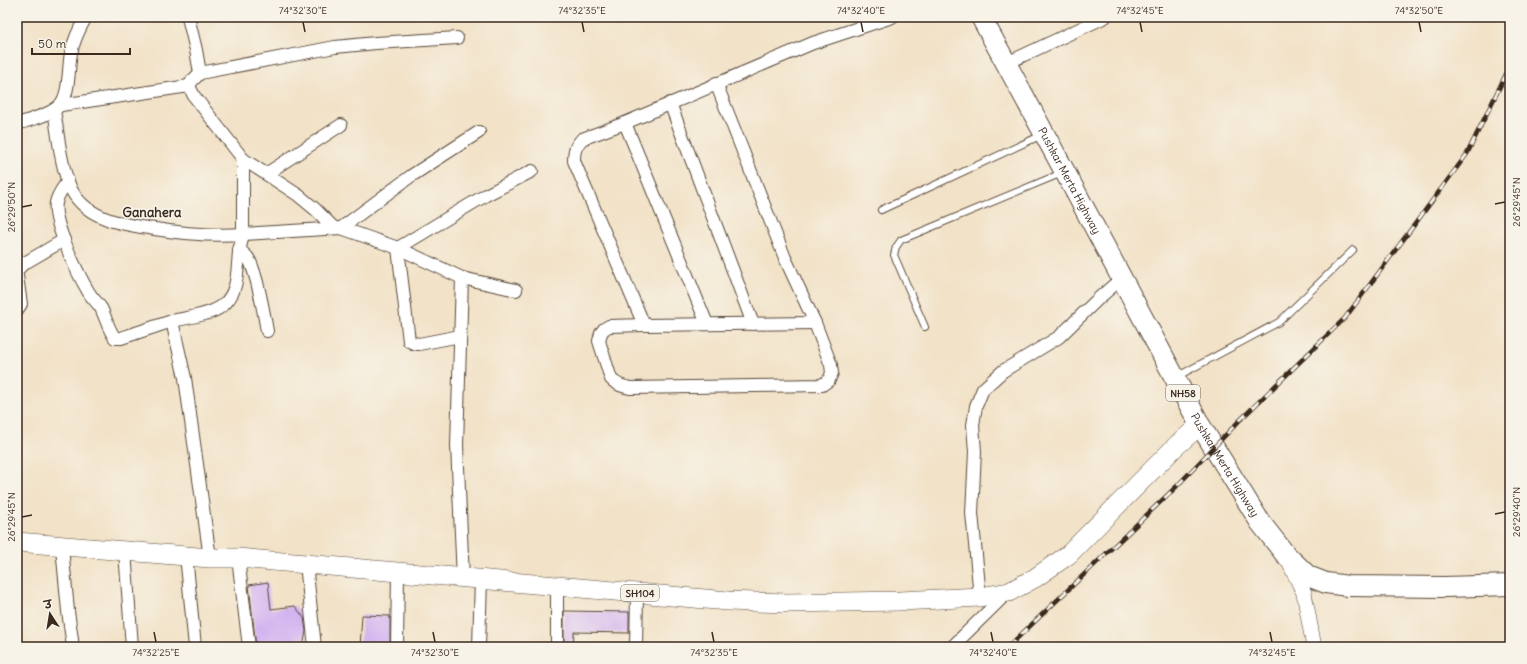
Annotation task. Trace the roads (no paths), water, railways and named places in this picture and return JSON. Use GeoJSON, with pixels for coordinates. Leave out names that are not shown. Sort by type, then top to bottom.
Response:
{"type":"FeatureCollection","features":[{"type":"Feature","properties":{"kind":"highway","name":"Pushkar Merta Highway"},"geometry":{"type":"LineString","coordinates":[[981,17],[1200,425],[1260,522],[1284,554],[1308,576],[1326,583],[1348,586],[1437,587],[1510,585]]}},
{"type":"Feature","properties":{"kind":"main road","name":"SH104"},"geometry":{"type":"LineString","coordinates":[[17,542],[210,558],[238,558],[728,600],[787,603],[900,601],[980,597],[1009,592],[1036,578],[1068,555],[1175,447],[1200,425]]}},
{"type":"Feature","properties":{"kind":"street"},"geometry":{"type":"LineString","coordinates":[[86,17],[75,37],[65,96],[57,108],[67,182],[73,193],[83,205],[98,215],[120,224],[199,235],[243,234],[337,228],[398,248],[462,278],[516,290]]}},
{"type":"Feature","properties":{"kind":"street"},"geometry":{"type":"LineString","coordinates":[[188,17],[200,73]]}},
{"type":"Feature","properties":{"kind":"street"},"geometry":{"type":"LineString","coordinates":[[644,325],[574,161],[574,151],[577,145],[582,139],[625,123],[813,43],[892,17]]}},
{"type":"Feature","properties":{"kind":"street"},"geometry":{"type":"LineString","coordinates":[[1007,63],[1105,17]]}},
{"type":"Feature","properties":{"kind":"street"},"geometry":{"type":"LineString","coordinates":[[17,124],[57,108],[189,86],[200,73],[335,47],[457,38]]}},
{"type":"Feature","properties":{"kind":"street"},"geometry":{"type":"LineString","coordinates":[[716,83],[785,258],[815,323],[831,365],[832,373],[829,380],[822,386],[630,388],[615,384],[611,379],[599,341],[601,333],[609,326],[815,323]]}},
{"type":"Feature","properties":{"kind":"street"},"geometry":{"type":"LineString","coordinates":[[189,86],[194,96],[243,159],[298,195],[337,228]]}},
{"type":"Feature","properties":{"kind":"street"},"geometry":{"type":"LineString","coordinates":[[670,103],[753,324]]}},
{"type":"Feature","properties":{"kind":"street"},"geometry":{"type":"LineString","coordinates":[[625,123],[707,324]]}},
{"type":"Feature","properties":{"kind":"street"},"geometry":{"type":"LineString","coordinates":[[266,174],[341,125]]}},
{"type":"Feature","properties":{"kind":"street"},"geometry":{"type":"LineString","coordinates":[[337,228],[411,176],[480,132]]}},
{"type":"Feature","properties":{"kind":"street"},"geometry":{"type":"LineString","coordinates":[[67,182],[58,195],[55,207],[64,240],[88,292],[101,308],[115,338],[120,338],[172,321],[208,313],[222,307],[229,298],[234,289],[239,250],[243,234],[243,159]]}},
{"type":"Feature","properties":{"kind":"street"},"geometry":{"type":"LineString","coordinates":[[398,248],[486,195],[532,171]]}},
{"type":"Feature","properties":{"kind":"street"},"geometry":{"type":"LineString","coordinates":[[17,272],[23,264],[64,240]]}},
{"type":"Feature","properties":{"kind":"street"},"geometry":{"type":"LineString","coordinates":[[398,248],[409,341],[419,344],[460,336]]}},
{"type":"Feature","properties":{"kind":"street"},"geometry":{"type":"LineString","coordinates":[[239,250],[249,259],[259,290],[267,331]]}},
{"type":"Feature","properties":{"kind":"street"},"geometry":{"type":"LineString","coordinates":[[17,276],[22,304],[17,310]]}},
{"type":"Feature","properties":{"kind":"street"},"geometry":{"type":"LineString","coordinates":[[462,278],[457,446],[479,647]]}},
{"type":"Feature","properties":{"kind":"street"},"geometry":{"type":"LineString","coordinates":[[980,597],[972,513],[975,452],[973,426],[976,406],[983,389],[1003,371],[1059,337],[1122,278]]}},
{"type":"Feature","properties":{"kind":"street"},"geometry":{"type":"LineString","coordinates":[[172,321],[185,378],[210,558]]}},
{"type":"Feature","properties":{"kind":"street"},"geometry":{"type":"LineString","coordinates":[[62,546],[73,647]]}},
{"type":"Feature","properties":{"kind":"street"},"geometry":{"type":"LineString","coordinates":[[125,551],[132,647]]}},
{"type":"Feature","properties":{"kind":"street"},"geometry":{"type":"LineString","coordinates":[[1284,554],[1304,593],[1314,647]]}},
{"type":"Feature","properties":{"kind":"street"},"geometry":{"type":"LineString","coordinates":[[186,555],[195,647]]}},
{"type":"Feature","properties":{"kind":"street"},"geometry":{"type":"LineString","coordinates":[[238,558],[249,647]]}},
{"type":"Feature","properties":{"kind":"street"},"geometry":{"type":"LineString","coordinates":[[306,564],[315,647]]}},
{"type":"Feature","properties":{"kind":"street"},"geometry":{"type":"LineString","coordinates":[[397,647],[398,572]]}},
{"type":"Feature","properties":{"kind":"street"},"geometry":{"type":"LineString","coordinates":[[557,586],[557,647]]}},
{"type":"Feature","properties":{"kind":"street"},"geometry":{"type":"LineString","coordinates":[[952,647],[1009,592]]}},
{"type":"Feature","properties":{"kind":"street"},"geometry":{"type":"LineString","coordinates":[[636,647],[637,593]]}},
{"type":"Feature","properties":{"kind":"lane"},"geometry":{"type":"LineString","coordinates":[[881,210],[1045,134]]}},
{"type":"Feature","properties":{"kind":"lane"},"geometry":{"type":"LineString","coordinates":[[925,327],[894,255],[896,247],[901,240],[1065,172]]}},
{"type":"Feature","properties":{"kind":"lane"},"geometry":{"type":"LineString","coordinates":[[1174,377],[1279,322],[1353,250]]}},
{"type":"Feature","properties":{"kind":"railway"},"geometry":{"type":"LineString","coordinates":[[1008,647],[1176,487],[1238,422],[1345,318],[1467,154],[1510,66]]}},
{"type":"Feature","properties":{"kind":"district","name":"Ganahera"},"geometry":{"type":"Point","coordinates":[152,212]}}]}
